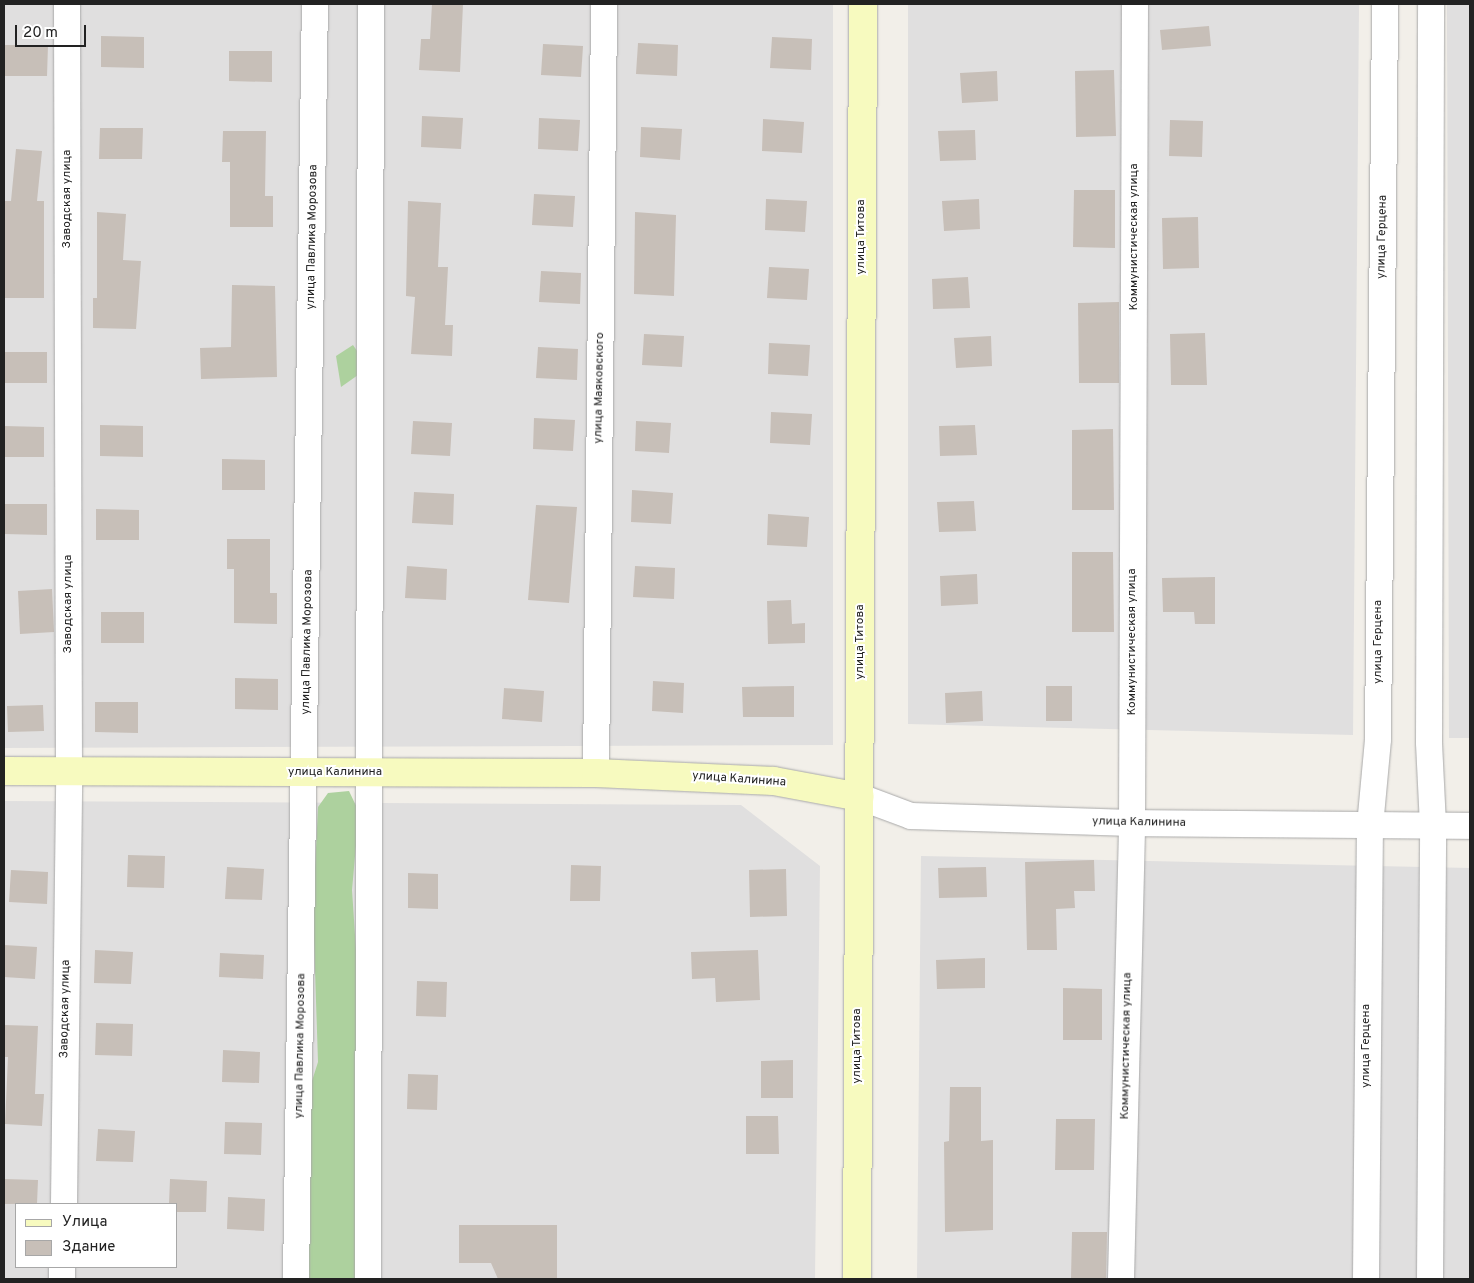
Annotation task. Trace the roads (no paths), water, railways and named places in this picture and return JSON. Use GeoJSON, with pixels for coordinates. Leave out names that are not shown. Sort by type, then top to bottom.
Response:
{"type":"FeatureCollection","features":[{"type":"Feature","properties":{"kind":"main road","name":"улица Титова"},"geometry":{"type":"LineString","coordinates":[[857,1279],[863,4]]}},
{"type":"Feature","properties":{"kind":"main road","name":"улица Калинина"},"geometry":{"type":"LineString","coordinates":[[4,771],[307,774],[372,772],[596,773],[774,781],[860,797]]}},
{"type":"Feature","properties":{"kind":"street","name":"Заводская улица"},"geometry":{"type":"LineString","coordinates":[[64,1203],[69,771],[67,4]]}},
{"type":"Feature","properties":{"kind":"street","name":"улица Павлика Морозова"},"geometry":{"type":"LineString","coordinates":[[296,1279],[307,774],[315,4]]}},
{"type":"Feature","properties":{"kind":"street"},"geometry":{"type":"LineString","coordinates":[[368,1279],[372,772],[371,4]]}},
{"type":"Feature","properties":{"kind":"street","name":"улица Маяковского"},"geometry":{"type":"LineString","coordinates":[[596,773],[604,4]]}},
{"type":"Feature","properties":{"kind":"street","name":"Коммунистическая улица"},"geometry":{"type":"LineString","coordinates":[[1121,1279],[1132,823],[1135,4]]}},
{"type":"Feature","properties":{"kind":"street","name":"улица Герцена"},"geometry":{"type":"LineString","coordinates":[[1366,1279],[1370,826],[1378,739],[1385,4]]}},
{"type":"Feature","properties":{"kind":"street"},"geometry":{"type":"LineString","coordinates":[[1430,1279],[1434,825],[1429,742],[1432,4]]}},
{"type":"Feature","properties":{"kind":"street","name":"улица Калинина"},"geometry":{"type":"LineString","coordinates":[[860,797],[911,816],[1132,823],[1470,826]]}}]}
